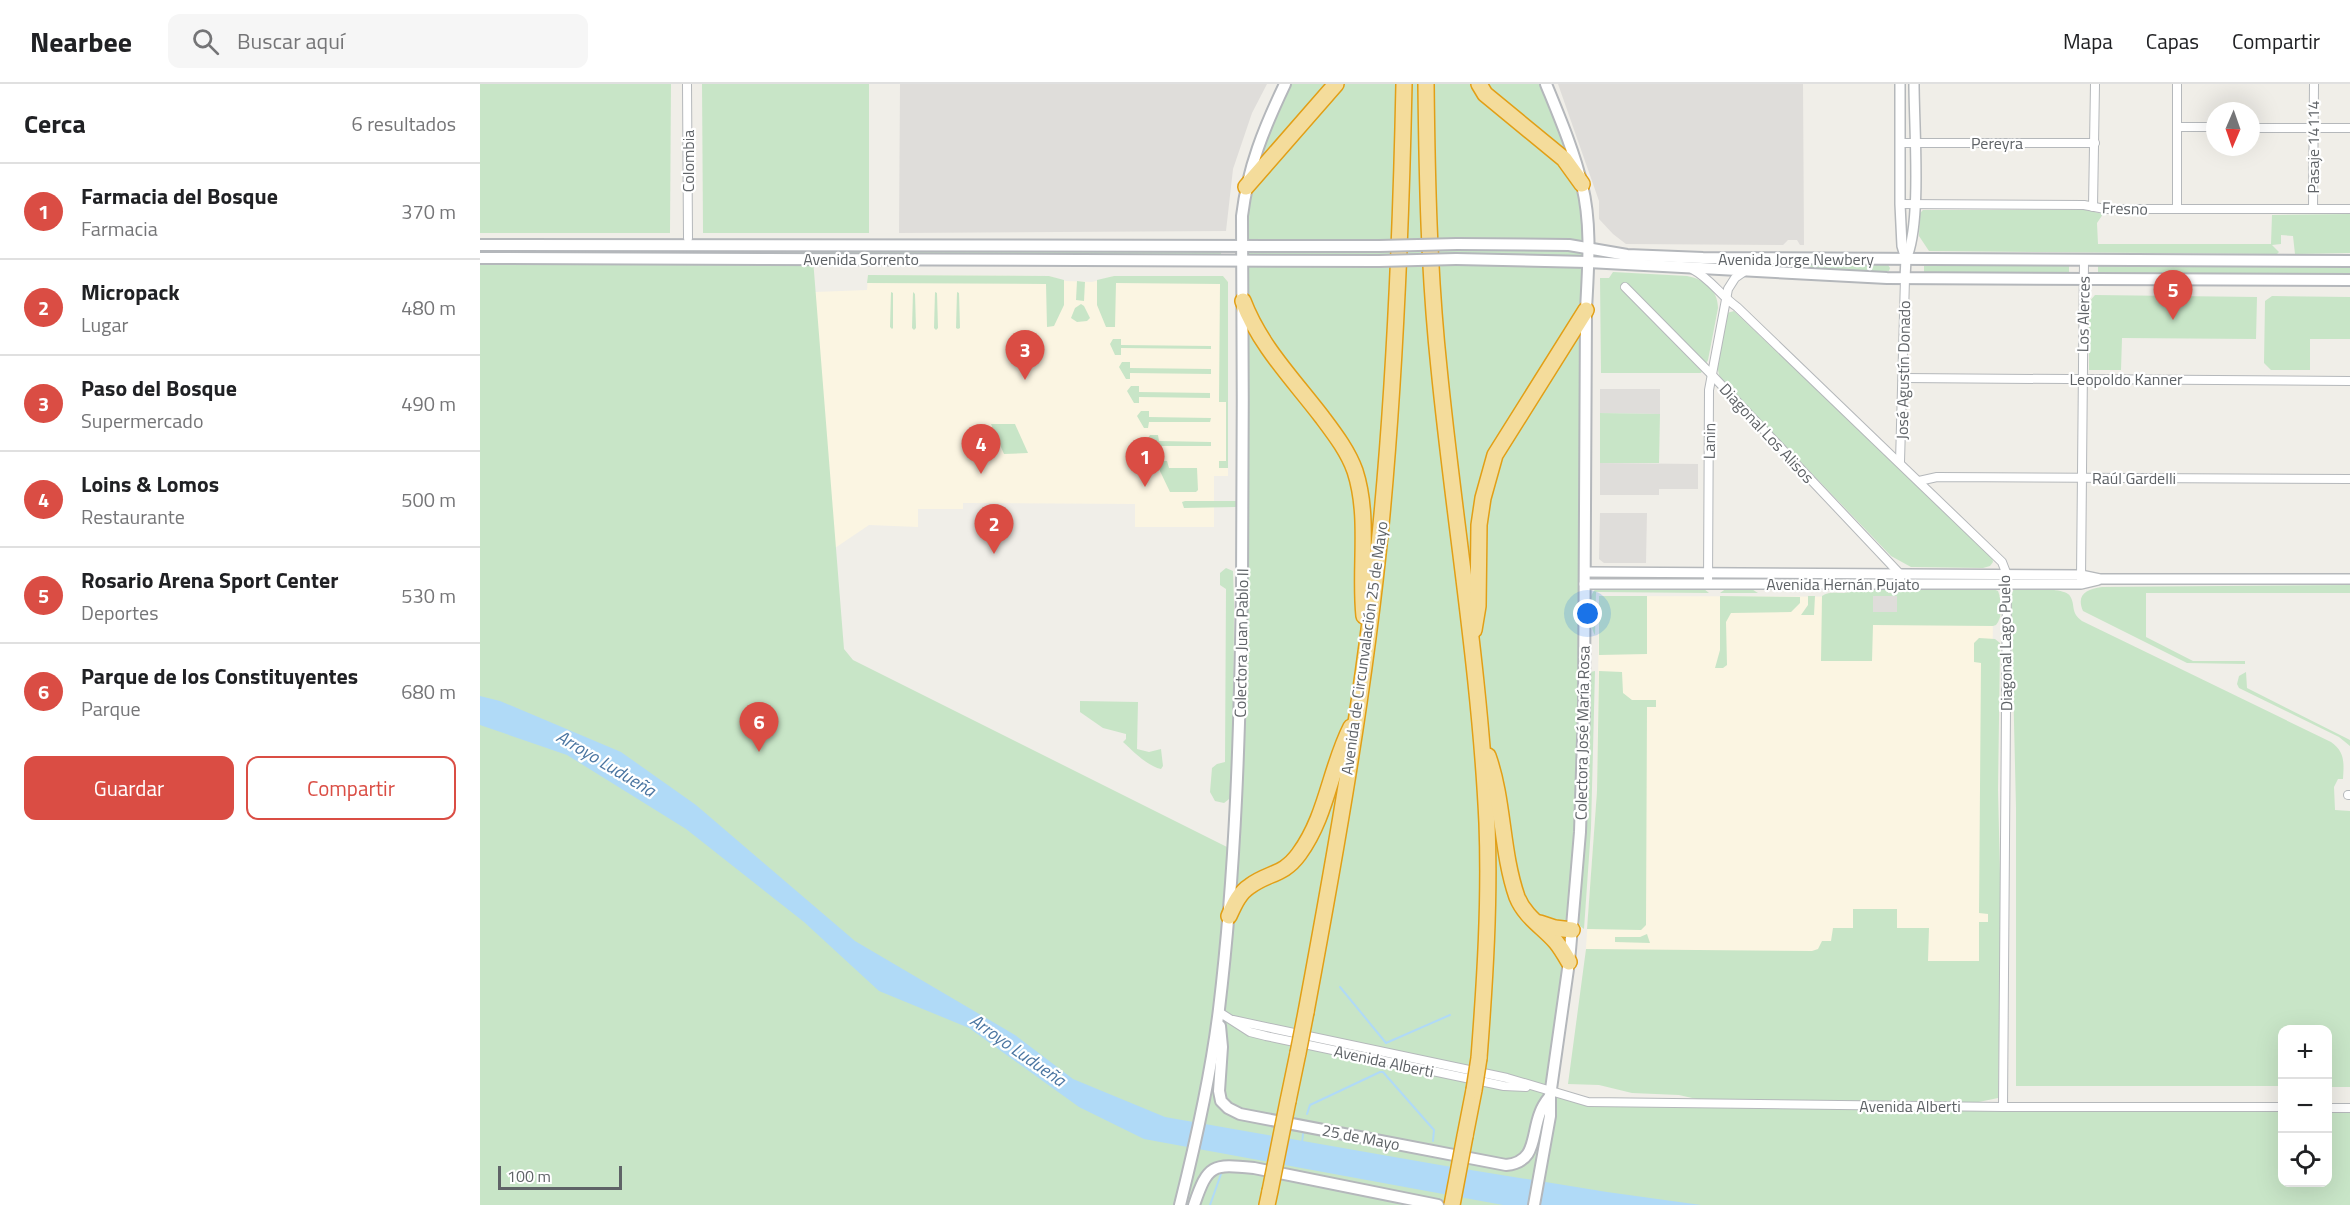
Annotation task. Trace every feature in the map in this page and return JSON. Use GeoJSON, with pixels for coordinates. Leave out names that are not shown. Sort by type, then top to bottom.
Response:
{"type":"FeatureCollection","features":[{"type":"Feature","properties":{"kind":"highway"},"geometry":{"type":"LineString","coordinates":[[1246,187],[1336,84]]}},
{"type":"Feature","properties":{"kind":"highway","name":"Avenida de Circunvalación 25 de Mayo"},"geometry":{"type":"LineString","coordinates":[[1268,1198],[1328,897],[1367,643],[1392,406],[1404,84]]}},
{"type":"Feature","properties":{"kind":"highway"},"geometry":{"type":"LineString","coordinates":[[1426,84],[1431,279],[1440,380],[1481,737],[1488,879],[1488,931],[1479,1058],[1452,1205]]}},
{"type":"Feature","properties":{"kind":"highway"},"geometry":{"type":"LineString","coordinates":[[1479,84],[1485,94],[1563,159],[1582,184]]}},
{"type":"Feature","properties":{"kind":"highway"},"geometry":{"type":"LineString","coordinates":[[1243,301],[1254,328],[1264,344],[1333,432],[1355,470],[1362,512],[1361,591],[1367,643]]}},
{"type":"Feature","properties":{"kind":"highway"},"geometry":{"type":"LineString","coordinates":[[1472,648],[1478,606],[1479,525],[1491,465],[1504,437],[1586,310]]}},
{"type":"Feature","properties":{"kind":"highway"},"geometry":{"type":"LineString","coordinates":[[1229,916],[1244,891],[1258,880],[1278,873],[1299,854],[1316,824],[1335,771],[1340,748],[1357,717]]}},
{"type":"Feature","properties":{"kind":"highway"},"geometry":{"type":"LineString","coordinates":[[1481,737],[1496,778],[1512,879],[1518,899],[1530,918],[1556,942],[1569,962]]}},
{"type":"Feature","properties":{"kind":"highway"},"geometry":{"type":"LineString","coordinates":[[1530,918],[1548,926],[1572,930]]}},
{"type":"Feature","properties":{"kind":"main road","name":"Colectora Juan Pablo II"},"geometry":{"type":"LineString","coordinates":[[1180,1205],[1203,1104],[1218,1012],[1229,916],[1240,734],[1244,495],[1242,216],[1246,187],[1260,138],[1285,84]]}},
{"type":"Feature","properties":{"kind":"main road","name":"Colectora José María Rosa"},"geometry":{"type":"LineString","coordinates":[[1534,1205],[1550,1116],[1550,1093],[1569,962],[1580,832],[1584,708],[1588,247],[1582,184],[1546,84]]}},
{"type":"Feature","properties":{"kind":"main road","name":"Avenida Jorge Newbery"},"geometry":{"type":"LineString","coordinates":[[1243,245],[1457,244],[1588,247],[1627,255],[1682,257],[2350,261]]}},
{"type":"Feature","properties":{"kind":"main road","name":"Avenida Sorrento"},"geometry":{"type":"LineString","coordinates":[[480,245],[1243,245]]}},
{"type":"Feature","properties":{"kind":"main road","name":"Avenida Sorrento"},"geometry":{"type":"LineString","coordinates":[[480,258],[1243,260]]}},
{"type":"Feature","properties":{"kind":"main road","name":"Avenida Jorge Newbery"},"geometry":{"type":"LineString","coordinates":[[1243,260],[1456,259],[1588,262],[1905,278],[2350,280]]}},
{"type":"Feature","properties":{"kind":"main road","name":"25 de Mayo"},"geometry":{"type":"LineString","coordinates":[[1218,1012],[1222,1047],[1219,1091],[1221,1101],[1228,1108],[1240,1114],[1506,1165],[1524,1160],[1530,1150],[1540,1112],[1550,1093]]}},
{"type":"Feature","properties":{"kind":"main road"},"geometry":{"type":"LineString","coordinates":[[1194,1205],[1202,1181],[1210,1171],[1229,1165],[1438,1205]]}},
{"type":"Feature","properties":{"kind":"street","name":"Colombia"},"geometry":{"type":"LineString","coordinates":[[687,84],[688,238]]}},
{"type":"Feature","properties":{"kind":"street"},"geometry":{"type":"LineString","coordinates":[[1900,84],[1900,204],[1902,246],[1906,259],[1905,278]]}},
{"type":"Feature","properties":{"kind":"street"},"geometry":{"type":"LineString","coordinates":[[1906,259],[1912,246],[1915,204],[1914,84]]}},
{"type":"Feature","properties":{"kind":"street"},"geometry":{"type":"LineString","coordinates":[[2093,207],[2095,84]]}},
{"type":"Feature","properties":{"kind":"street"},"geometry":{"type":"LineString","coordinates":[[2177,84],[2177,209]]}},
{"type":"Feature","properties":{"kind":"street","name":"Pasaje 14114"},"geometry":{"type":"LineString","coordinates":[[2313,209],[2314,84]]}},
{"type":"Feature","properties":{"kind":"street"},"geometry":{"type":"LineString","coordinates":[[2177,127],[2206,127]]}},
{"type":"Feature","properties":{"kind":"street"},"geometry":{"type":"LineString","coordinates":[[2260,128],[2350,128]]}},
{"type":"Feature","properties":{"kind":"street","name":"Pereyra"},"geometry":{"type":"LineString","coordinates":[[1900,142],[2095,143]]}},
{"type":"Feature","properties":{"kind":"street","name":"Fresno"},"geometry":{"type":"LineString","coordinates":[[1900,204],[2084,205],[2105,209],[2350,209]]}},
{"type":"Feature","properties":{"kind":"street","name":"Los Alerces"},"geometry":{"type":"LineString","coordinates":[[2081,580],[2084,260]]}},
{"type":"Feature","properties":{"kind":"street","name":"Diagonal Lago Puelo"},"geometry":{"type":"LineString","coordinates":[[1690,268],[1712,282],[1726,299],[1900,462],[2002,562],[2007,579],[2003,1107]]}},
{"type":"Feature","properties":{"kind":"street"},"geometry":{"type":"LineString","coordinates":[[1726,299],[1731,282],[1746,271]]}},
{"type":"Feature","properties":{"kind":"street","name":"José Agustín Donado"},"geometry":{"type":"LineString","coordinates":[[1900,462],[1905,278]]}},
{"type":"Feature","properties":{"kind":"street","name":"Diagonal Los Alisos"},"geometry":{"type":"LineString","coordinates":[[1625,287],[1711,374],[1900,574]]}},
{"type":"Feature","properties":{"kind":"street","name":"Lanin"},"geometry":{"type":"LineString","coordinates":[[1708,584],[1711,374],[1726,299]]}},
{"type":"Feature","properties":{"kind":"street","name":"Leopoldo Kanner"},"geometry":{"type":"LineString","coordinates":[[1903,378],[2350,381]]}},
{"type":"Feature","properties":{"kind":"street","name":"Raúl Gardelli"},"geometry":{"type":"LineString","coordinates":[[1919,481],[1937,477],[2350,479]]}},
{"type":"Feature","properties":{"kind":"street","name":"Avenida Hernán Pujato"},"geometry":{"type":"LineString","coordinates":[[1584,578],[1708,573],[1900,574],[2081,580],[2350,579]]}},
{"type":"Feature","properties":{"kind":"street"},"geometry":{"type":"LineString","coordinates":[[1900,574],[1900,584]]}},
{"type":"Feature","properties":{"kind":"street","name":"Avenida Hernán Pujato"},"geometry":{"type":"LineString","coordinates":[[1584,578],[1708,584],[1900,584],[2007,579]]}},
{"type":"Feature","properties":{"kind":"street","name":"Avenida Alberti"},"geometry":{"type":"LineString","coordinates":[[1218,1012],[1250,1032],[1277,1039],[1504,1086],[1540,1087],[1550,1093],[1577,1101],[1625,1104],[2278,1107]]}},
{"type":"Feature","properties":{"kind":"street"},"geometry":{"type":"LineString","coordinates":[[2332,1108],[2350,1108]]}},
{"type":"Feature","properties":{"kind":"shaded area"},"geometry":{"type":"Polygon","coordinates":[[[900,84],[1267,84],[1252,113],[1233,169],[1226,231],[899,233],[900,84]]]}},
{"type":"Feature","properties":{"kind":"shaded area"},"geometry":{"type":"Polygon","coordinates":[[[1558,84],[1803,84],[1804,245],[1800,245],[1797,240],[1788,240],[1783,245],[1626,244],[1599,219],[1599,201],[1558,84]]]}},
{"type":"Feature","properties":{"kind":"shaded area"},"geometry":{"type":"Polygon","coordinates":[[[868,275],[1049,276],[1066,281],[1092,282],[1114,276],[1223,276],[1228,282],[1228,476],[1214,476],[1214,527],[1135,527],[1135,504],[963,503],[963,509],[918,509],[918,527],[869,525],[835,548],[815,292],[867,290],[868,275]]]}},
{"type":"Feature","properties":{"kind":"shaded area"},"geometry":{"type":"Polygon","coordinates":[[[1600,389],[1660,389],[1660,414],[1600,413],[1600,389]]]}},
{"type":"Feature","properties":{"kind":"shaded area"},"geometry":{"type":"Polygon","coordinates":[[[1600,463],[1698,464],[1698,489],[1659,489],[1659,495],[1600,495],[1600,463]]]}},
{"type":"Feature","properties":{"kind":"shaded area"},"geometry":{"type":"Polygon","coordinates":[[[1600,513],[1647,513],[1646,563],[1604,563],[1599,559],[1600,513]]]}},
{"type":"Feature","properties":{"kind":"shaded area"},"geometry":{"type":"Polygon","coordinates":[[[1599,596],[1993,597],[1990,1071],[1585,961],[1597,791],[1599,596]]]}},
{"type":"Feature","properties":{"kind":"shaded area"},"geometry":{"type":"Polygon","coordinates":[[[1873,596],[1897,596],[1897,612],[1872,612],[1873,596]]]}},
{"type":"Feature","properties":{"kind":"green space"},"geometry":{"type":"Polygon","coordinates":[[[480,84],[671,84],[670,233],[480,233],[480,84]]]}},
{"type":"Feature","properties":{"kind":"green space"},"geometry":{"type":"Polygon","coordinates":[[[702,84],[869,84],[869,233],[703,233],[702,84]]]}},
{"type":"Feature","properties":{"kind":"green space"},"geometry":{"type":"Polygon","coordinates":[[[1285,84],[1546,84],[1586,214],[1580,832],[1551,1091],[1577,1101],[2278,1107],[2278,1187],[2332,1187],[2332,1108],[2350,1108],[2350,1205],[480,1205],[480,258],[813,259],[844,649],[853,660],[1233,850],[1246,187],[1285,84]]]}},
{"type":"Feature","properties":{"kind":"green space"},"geometry":{"type":"Polygon","coordinates":[[[1923,210],[2086,210],[2103,214],[2097,223],[2098,244],[2271,244],[2272,215],[2350,214],[2350,253],[2295,254],[2293,236],[2281,235],[2281,244],[2272,245],[2279,252],[2277,254],[1929,251],[1919,236],[1920,213],[1923,210]]]}},
{"type":"Feature","properties":{"kind":"green space"},"geometry":{"type":"Polygon","coordinates":[[[480,250],[1221,251],[1221,254],[480,253],[480,250]]]}},
{"type":"Feature","properties":{"kind":"green space"},"geometry":{"type":"Polygon","coordinates":[[[1613,255],[1888,265],[1890,268],[1885,272],[1613,260],[1613,255]]]}},
{"type":"Feature","properties":{"kind":"green space"},"geometry":{"type":"Polygon","coordinates":[[[1924,264],[2069,266],[2069,273],[1924,273],[1924,264]]]}},
{"type":"Feature","properties":{"kind":"green space"},"geometry":{"type":"Polygon","coordinates":[[[2098,265],[2350,266],[2350,274],[2098,273],[2098,265]]]}},
{"type":"Feature","properties":{"kind":"green space"},"geometry":{"type":"Polygon","coordinates":[[[1613,272],[1687,276],[1709,286],[1716,296],[1718,308],[1708,360],[1701,373],[1601,373],[1600,278],[1609,278],[1613,272]]]}},
{"type":"Feature","properties":{"kind":"green space"},"geometry":{"type":"Polygon","coordinates":[[[868,275],[1049,276],[1064,280],[1064,305],[1054,326],[1047,327],[1046,284],[867,283],[868,275]]]}},
{"type":"Feature","properties":{"kind":"green space"},"geometry":{"type":"Polygon","coordinates":[[[1114,276],[1223,276],[1228,282],[1228,468],[1219,468],[1219,461],[1226,461],[1226,402],[1219,402],[1220,284],[1116,283],[1115,327],[1106,327],[1097,305],[1097,280],[1114,276]]]}},
{"type":"Feature","properties":{"kind":"green space"},"geometry":{"type":"Polygon","coordinates":[[[1077,281],[1085,282],[1084,301],[1076,300],[1077,281]]]}},
{"type":"Feature","properties":{"kind":"green space"},"geometry":{"type":"Polygon","coordinates":[[[891,292],[893,293],[892,329],[890,327],[891,292]]]}},
{"type":"Feature","properties":{"kind":"green space"},"geometry":{"type":"Polygon","coordinates":[[[913,292],[915,294],[916,328],[914,330],[912,328],[913,292]]]}},
{"type":"Feature","properties":{"kind":"green space"},"geometry":{"type":"Polygon","coordinates":[[[935,292],[937,293],[938,328],[936,330],[934,328],[935,292]]]}},
{"type":"Feature","properties":{"kind":"green space"},"geometry":{"type":"Polygon","coordinates":[[[957,292],[959,293],[960,328],[958,329],[956,328],[957,292]]]}},
{"type":"Feature","properties":{"kind":"green space"},"geometry":{"type":"Polygon","coordinates":[[[2095,295],[2257,297],[2256,339],[2122,338],[2121,370],[2089,370],[2089,302],[2095,295]]]}},
{"type":"Feature","properties":{"kind":"green space"},"geometry":{"type":"Polygon","coordinates":[[[2272,296],[2350,297],[2350,339],[2310,339],[2310,370],[2271,370],[2264,363],[2265,301],[2272,296]]]}},
{"type":"Feature","properties":{"kind":"green space"},"geometry":{"type":"Polygon","coordinates":[[[1081,304],[1090,318],[1087,321],[1077,322],[1071,318],[1075,308],[1081,304]]]}},
{"type":"Feature","properties":{"kind":"green space"},"geometry":{"type":"Polygon","coordinates":[[[1734,311],[1992,556],[1993,562],[1990,566],[1983,568],[1911,567],[1891,556],[1720,378],[1717,363],[1721,337],[1727,313],[1734,311]]]}},
{"type":"Feature","properties":{"kind":"green space"},"geometry":{"type":"Polygon","coordinates":[[[1113,339],[1121,339],[1121,345],[1211,346],[1211,349],[1121,348],[1121,355],[1115,355],[1110,344],[1113,339]]]}},
{"type":"Feature","properties":{"kind":"green space"},"geometry":{"type":"Polygon","coordinates":[[[1122,362],[1130,362],[1130,368],[1211,369],[1211,374],[1130,373],[1130,379],[1126,379],[1119,367],[1122,362]]]}},
{"type":"Feature","properties":{"kind":"green space"},"geometry":{"type":"Polygon","coordinates":[[[1131,386],[1139,386],[1139,392],[1210,393],[1210,398],[1139,397],[1139,403],[1134,403],[1127,391],[1131,386]]]}},
{"type":"Feature","properties":{"kind":"green space"},"geometry":{"type":"Polygon","coordinates":[[[1141,411],[1149,411],[1149,417],[1211,418],[1210,422],[1149,422],[1148,428],[1144,428],[1137,416],[1141,411]]]}},
{"type":"Feature","properties":{"kind":"green space"},"geometry":{"type":"Polygon","coordinates":[[[1600,413],[1660,414],[1659,463],[1600,463],[1600,413]]]}},
{"type":"Feature","properties":{"kind":"green space"},"geometry":{"type":"Polygon","coordinates":[[[991,424],[1015,424],[1028,453],[1004,454],[991,424]]]}},
{"type":"Feature","properties":{"kind":"green space"},"geometry":{"type":"Polygon","coordinates":[[[1150,435],[1158,435],[1159,441],[1211,442],[1211,446],[1158,446],[1158,452],[1153,452],[1147,440],[1150,435]]]}},
{"type":"Feature","properties":{"kind":"green space"},"geometry":{"type":"Polygon","coordinates":[[[1160,461],[1167,461],[1169,468],[1197,468],[1198,490],[1196,492],[1170,492],[1159,469],[1160,461]]]}},
{"type":"Feature","properties":{"kind":"green space"},"geometry":{"type":"Polygon","coordinates":[[[1236,501],[1238,503],[1237,507],[1184,508],[1182,502],[1236,501]]]}},
{"type":"Feature","properties":{"kind":"green space"},"geometry":{"type":"Polygon","coordinates":[[[1226,568],[1233,571],[1234,603],[1233,796],[1224,803],[1215,801],[1210,792],[1212,768],[1225,762],[1226,589],[1220,585],[1220,573],[1226,568]]]}},
{"type":"Feature","properties":{"kind":"green space"},"geometry":{"type":"Polygon","coordinates":[[[1600,576],[1695,576],[1697,579],[1600,580],[1600,576]]]}},
{"type":"Feature","properties":{"kind":"green space"},"geometry":{"type":"Polygon","coordinates":[[[1719,576],[1800,578],[1801,579],[1719,580],[1719,576]]]}},
{"type":"Feature","properties":{"kind":"green space"},"geometry":{"type":"Polygon","coordinates":[[[2350,585],[2350,593],[2146,593],[2146,637],[2193,661],[2245,661],[2245,664],[2187,663],[2083,611],[2081,605],[2082,597],[2087,591],[2102,587],[2350,585]]]}},
{"type":"Feature","properties":{"kind":"green space"},"geometry":{"type":"Polygon","coordinates":[[[1597,588],[1704,589],[1709,593],[1596,592],[1595,635],[1589,603],[1597,588]]]}},
{"type":"Feature","properties":{"kind":"green space"},"geometry":{"type":"Polygon","coordinates":[[[1727,588],[1750,588],[1758,593],[1720,593],[1727,588]]]}},
{"type":"Feature","properties":{"kind":"green space"},"geometry":{"type":"Polygon","coordinates":[[[1888,589],[1888,593],[1893,593],[1894,589],[1993,589],[1998,591],[2001,613],[1998,622],[1993,626],[1873,625],[1872,661],[1821,661],[1822,596],[1852,591],[1888,589]],[[1873,596],[1873,612],[1897,612],[1897,596],[1873,596]]]}},
{"type":"Feature","properties":{"kind":"green space"},"geometry":{"type":"Polygon","coordinates":[[[2014,589],[2044,589],[2067,593],[2072,600],[2076,615],[2082,621],[2331,742],[2339,750],[2343,762],[2343,779],[2338,779],[2334,787],[2335,810],[2350,811],[2350,1087],[2332,1087],[2332,1025],[2278,1025],[2278,1086],[2016,1086],[2016,808],[2011,594],[2014,589]]]}},
{"type":"Feature","properties":{"kind":"green space"},"geometry":{"type":"Polygon","coordinates":[[[1599,596],[1647,596],[1647,654],[1599,655],[1599,596]]]}},
{"type":"Feature","properties":{"kind":"green space"},"geometry":{"type":"Polygon","coordinates":[[[1720,596],[1800,597],[1800,603],[1791,612],[1731,613],[1726,622],[1727,665],[1723,668],[1715,668],[1720,650],[1720,596]]]}},
{"type":"Feature","properties":{"kind":"green space"},"geometry":{"type":"Polygon","coordinates":[[[1808,596],[1815,596],[1814,615],[1801,615],[1808,605],[1808,596]]]}},
{"type":"Feature","properties":{"kind":"green space"},"geometry":{"type":"Polygon","coordinates":[[[1979,638],[1995,639],[2000,643],[1998,790],[2001,915],[1998,1098],[1974,1103],[1701,1100],[1679,1095],[1632,1093],[1599,1085],[1568,1084],[1586,949],[1812,951],[1818,949],[1822,941],[1831,941],[1833,928],[1853,928],[1853,909],[1897,909],[1897,928],[1929,928],[1928,961],[1979,961],[1979,922],[1988,922],[1988,914],[1979,913],[1981,663],[1974,662],[1974,643],[1979,638]]]}},
{"type":"Feature","properties":{"kind":"green space"},"geometry":{"type":"Polygon","coordinates":[[[1595,671],[1591,828],[1584,929],[1580,926],[1579,919],[1586,829],[1590,672],[1595,671]]]}},
{"type":"Feature","properties":{"kind":"green space"},"geometry":{"type":"Polygon","coordinates":[[[1599,671],[1622,672],[1623,693],[1632,700],[1656,700],[1656,707],[1647,707],[1646,925],[1641,930],[1587,929],[1597,791],[1599,671]]]}},
{"type":"Feature","properties":{"kind":"green space"},"geometry":{"type":"Polygon","coordinates":[[[2246,672],[2247,688],[2350,740],[2350,746],[2339,737],[2239,688],[2237,684],[2239,676],[2246,672]]]}},
{"type":"Feature","properties":{"kind":"green space"},"geometry":{"type":"Polygon","coordinates":[[[1080,701],[1138,702],[1137,749],[1149,752],[1161,749],[1163,766],[1161,769],[1145,762],[1123,742],[1126,734],[1103,728],[1080,712],[1080,701]]]}},
{"type":"Feature","properties":{"kind":"green space"},"geometry":{"type":"Polygon","coordinates":[[[1647,934],[1650,943],[1615,942],[1615,937],[1640,937],[1647,934]]]}},
{"type":"Feature","properties":{"kind":"water","name":"Arroyo Ludueña"},"geometry":{"type":"Polygon","coordinates":[[[480,696],[500,701],[621,752],[696,805],[855,941],[1015,1035],[1073,1079],[1165,1117],[1440,1165],[1701,1205],[1503,1205],[1144,1139],[1079,1107],[969,1028],[879,991],[804,922],[686,829],[567,755],[480,725],[480,696]]]}},
{"type":"Feature","properties":{"kind":"waterway"},"geometry":{"type":"LineString","coordinates":[[1340,987],[1386,1043]]}},
{"type":"Feature","properties":{"kind":"waterway"},"geometry":{"type":"LineString","coordinates":[[1386,1043],[1450,1015]]}},
{"type":"Feature","properties":{"kind":"waterway"},"geometry":{"type":"LineString","coordinates":[[1380,1072],[1383,1072],[1434,1130],[1433,1141]]}},
{"type":"Feature","properties":{"kind":"waterway"},"geometry":{"type":"LineString","coordinates":[[1307,1114],[1310,1105],[1380,1072]]}},
{"type":"Feature","properties":{"kind":"waterway"},"geometry":{"type":"LineString","coordinates":[[1302,1143],[1303,1134]]}},
{"type":"Feature","properties":{"kind":"waterway"},"geometry":{"type":"LineString","coordinates":[[1210,1205],[1221,1174]]}},
{"type":"Feature","properties":{"kind":"place","name":"Rosario Arena Sport Center"},"geometry":{"type":"Point","coordinates":[2173,320]}},
{"type":"Feature","properties":{"kind":"place","name":"Paso del Bosque"},"geometry":{"type":"Point","coordinates":[1025,380]}},
{"type":"Feature","properties":{"kind":"place","name":"Loins & Lomos"},"geometry":{"type":"Point","coordinates":[981,474]}},
{"type":"Feature","properties":{"kind":"place","name":"Farmacia del Bosque"},"geometry":{"type":"Point","coordinates":[1145,487]}},
{"type":"Feature","properties":{"kind":"place","name":"Micropack"},"geometry":{"type":"Point","coordinates":[994,554]}},
{"type":"Feature","properties":{"kind":"place","name":"Parque de los Constituyentes"},"geometry":{"type":"Point","coordinates":[759,752]}}]}
